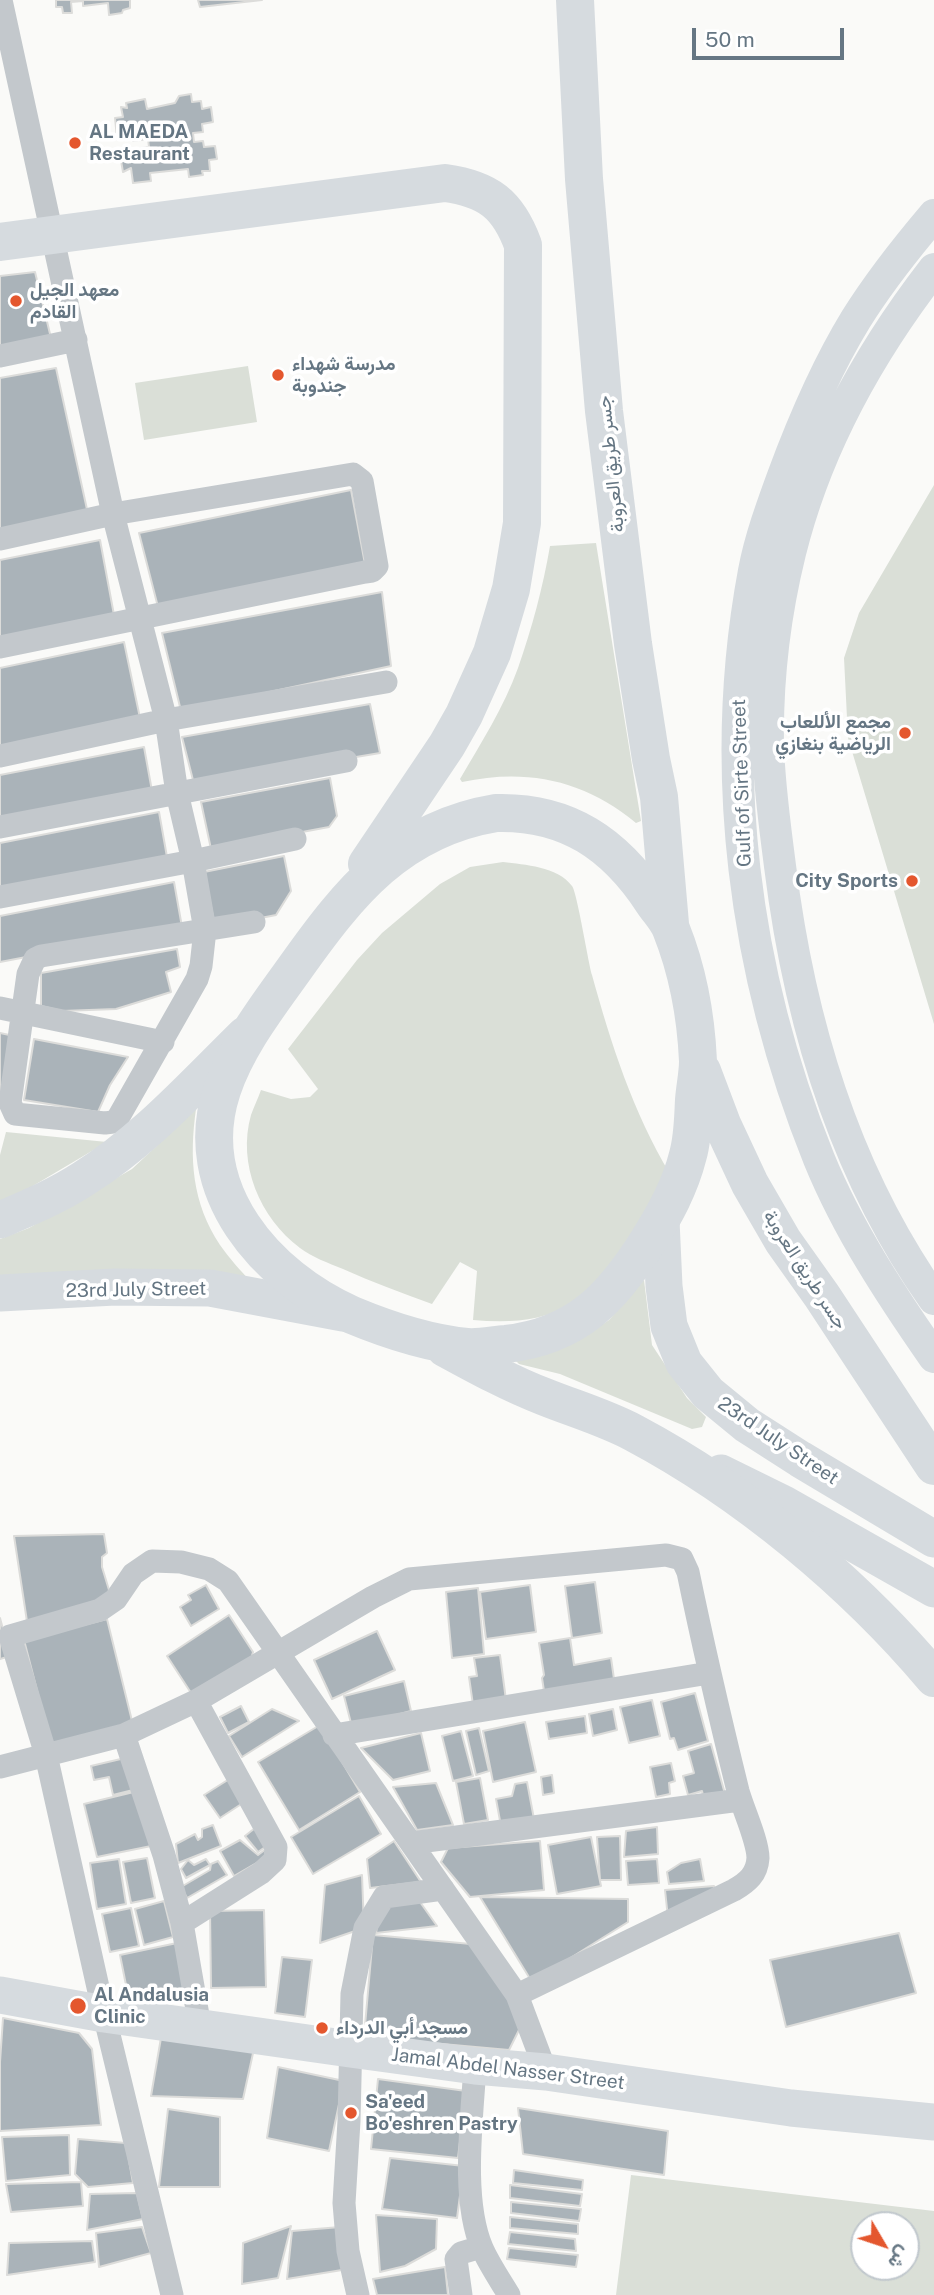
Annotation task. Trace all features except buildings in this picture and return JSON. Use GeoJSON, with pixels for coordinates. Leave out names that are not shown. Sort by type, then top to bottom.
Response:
{"type":"FeatureCollection","features":[{"type":"Feature","properties":{"kind":"highway","name":"جسر طريق العروبة"},"geometry":{"type":"LineString","coordinates":[[575,0],[584,179],[604,411],[633,644],[659,797],[670,926]]}},
{"type":"Feature","properties":{"kind":"highway"},"geometry":{"type":"LineString","coordinates":[[0,242],[445,183],[467,186],[487,194],[503,207],[516,225],[523,245],[522,523],[508,600],[492,653],[464,715],[440,755],[253,1027],[223,1088],[218,1107],[215,1146],[222,1185],[241,1225],[254,1243],[287,1277],[318,1299],[391,1330],[470,1348],[519,1342],[561,1329],[596,1307],[625,1277],[678,1187],[689,1151],[698,1062],[688,988],[670,926],[631,870],[600,843],[562,823],[519,813],[473,817],[450,823],[417,839],[374,873],[330,918]]}},
{"type":"Feature","properties":{"kind":"highway","name":"جسر طريق العروبة"},"geometry":{"type":"LineString","coordinates":[[698,1062],[722,1124],[750,1184],[783,1241],[934,1466]]}},
{"type":"Feature","properties":{"kind":"highway"},"geometry":{"type":"LineString","coordinates":[[431,1341],[505,1380],[633,1433],[744,1503],[792,1539],[901,1640],[934,1678]]}},
{"type":"Feature","properties":{"kind":"main road","name":"Gulf of Sirte Street"},"geometry":{"type":"LineString","coordinates":[[934,215],[897,259],[856,319],[823,379],[782,478],[754,568],[738,702],[737,758],[741,852],[751,924],[771,1017],[791,1082],[820,1160],[852,1226],[900,1308],[934,1357]]}},
{"type":"Feature","properties":{"kind":"main road","name":"Gulf of Sirte Street"},"geometry":{"type":"LineString","coordinates":[[934,269],[898,315],[860,379],[812,483],[790,552],[778,615],[770,681],[768,744],[786,918],[803,1004],[824,1077],[850,1145],[888,1224],[934,1299]]}},
{"type":"Feature","properties":{"kind":"main road"},"geometry":{"type":"LineString","coordinates":[[0,1220],[40,1203],[83,1179],[130,1145],[253,1027]]}},
{"type":"Feature","properties":{"kind":"main road","name":"23rd July Street"},"geometry":{"type":"LineString","coordinates":[[661,1220],[663,1286],[669,1326],[684,1363],[708,1393],[747,1424],[800,1459],[934,1539]]}},
{"type":"Feature","properties":{"kind":"main road","name":"23rd July Street"},"geometry":{"type":"LineString","coordinates":[[0,1293],[115,1287],[210,1288],[354,1315]]}},
{"type":"Feature","properties":{"kind":"main road"},"geometry":{"type":"LineString","coordinates":[[671,1455],[751,1486],[934,1589]]}},
{"type":"Feature","properties":{"kind":"main road","name":"Jamal Abdel Nasser Street"},"geometry":{"type":"LineString","coordinates":[[0,1995],[104,2014],[475,2066],[546,2072],[791,2108],[934,2122]]}},
{"type":"Feature","properties":{"kind":"street"},"geometry":{"type":"LineString","coordinates":[[1,0],[113,514],[166,720],[177,793],[205,930],[197,979],[123,1112],[113,1122],[20,1115],[12,1110],[10,1103],[28,974],[35,959],[41,956],[205,930],[254,922]]}},
{"type":"Feature","properties":{"kind":"street"},"geometry":{"type":"LineString","coordinates":[[0,356],[76,340]]}},
{"type":"Feature","properties":{"kind":"street"},"geometry":{"type":"LineString","coordinates":[[0,539],[113,514],[352,474],[362,481],[377,566],[372,571],[0,647]]}},
{"type":"Feature","properties":{"kind":"street"},"geometry":{"type":"LineString","coordinates":[[0,756],[166,720],[386,682]]}},
{"type":"Feature","properties":{"kind":"street"},"geometry":{"type":"LineString","coordinates":[[0,827],[346,761]]}},
{"type":"Feature","properties":{"kind":"street"},"geometry":{"type":"LineString","coordinates":[[0,897],[295,839]]}},
{"type":"Feature","properties":{"kind":"street"},"geometry":{"type":"LineString","coordinates":[[0,1008],[163,1042]]}},
{"type":"Feature","properties":{"kind":"street"},"geometry":{"type":"LineString","coordinates":[[0,1767],[124,1735],[196,1702],[373,1597],[410,1578],[666,1555],[682,1559],[688,1572],[740,1800],[758,1854],[757,1868],[749,1881],[517,1995]]}},
{"type":"Feature","properties":{"kind":"street"},"geometry":{"type":"LineString","coordinates":[[172,2295],[104,2014],[46,1755],[10,1636],[100,1610],[116,1600],[133,1574],[152,1561],[181,1562],[209,1569],[228,1581],[517,1995],[546,2072]]}},
{"type":"Feature","properties":{"kind":"street"},"geometry":{"type":"LineString","coordinates":[[334,1735],[709,1673]]}},
{"type":"Feature","properties":{"kind":"street"},"geometry":{"type":"LineString","coordinates":[[182,1923],[261,1873],[275,1860],[276,1847],[196,1702]]}},
{"type":"Feature","properties":{"kind":"street"},"geometry":{"type":"LineString","coordinates":[[124,1735],[164,1854],[182,1923],[200,2027]]}},
{"type":"Feature","properties":{"kind":"street"},"geometry":{"type":"LineString","coordinates":[[411,1843],[740,1800]]}},
{"type":"Feature","properties":{"kind":"street"},"geometry":{"type":"LineString","coordinates":[[358,2295],[348,2251],[344,2203],[352,1994],[365,1928],[384,1896],[443,1889]]}},
{"type":"Feature","properties":{"kind":"street"},"geometry":{"type":"LineString","coordinates":[[475,2066],[470,2155],[472,2208],[481,2247],[509,2295]]}},
{"type":"Feature","properties":{"kind":"street"},"geometry":{"type":"LineString","coordinates":[[461,2295],[456,2259],[461,2252],[481,2247]]}},
{"type":"Feature","properties":{"kind":"shaded area"},"geometry":{"type":"Polygon","coordinates":[[[248,366],[257,422],[144,440],[135,383],[248,366]]]}},
{"type":"Feature","properties":{"kind":"shaded area","name":"City Sports"},"geometry":{"type":"Polygon","coordinates":[[[934,485],[934,1024],[848,738],[844,658],[859,613],[934,485]]]}},
{"type":"Feature","properties":{"kind":"shaded area"},"geometry":{"type":"Polygon","coordinates":[[[596,543],[641,821],[636,823],[596,796],[554,781],[509,776],[462,782],[460,779],[499,711],[518,668],[537,607],[550,546],[596,543]]]}},
{"type":"Feature","properties":{"kind":"shaded area"},"geometry":{"type":"Polygon","coordinates":[[[503,862],[549,870],[566,879],[572,886],[592,975],[615,1052],[634,1102],[670,1174],[612,1263],[585,1293],[573,1303],[537,1318],[499,1321],[473,1320],[477,1271],[460,1262],[432,1304],[320,1260],[305,1251],[286,1236],[263,1206],[250,1171],[247,1134],[261,1090],[291,1099],[310,1097],[318,1089],[288,1049],[357,960],[382,933],[440,884],[470,867],[503,862]]]}},
{"type":"Feature","properties":{"kind":"shaded area"},"geometry":{"type":"Polygon","coordinates":[[[196,1109],[193,1162],[203,1213],[220,1245],[252,1283],[0,1279],[0,1239],[29,1228],[132,1169],[196,1109]]]}},
{"type":"Feature","properties":{"kind":"shaded area"},"geometry":{"type":"Polygon","coordinates":[[[6,1132],[107,1142],[21,1193],[0,1201],[0,1155],[6,1132]]]}},
{"type":"Feature","properties":{"kind":"shaded area"},"geometry":{"type":"Polygon","coordinates":[[[644,1280],[652,1345],[687,1398],[706,1417],[702,1427],[692,1429],[560,1374],[519,1364],[515,1360],[583,1337],[609,1320],[644,1280]]]}},
{"type":"Feature","properties":{"kind":"shaded area"},"geometry":{"type":"Polygon","coordinates":[[[631,2175],[934,2211],[934,2295],[616,2295],[631,2175]]]}},
{"type":"Feature","properties":{"kind":"place","name":"AL MAEDA Restaurant"},"geometry":{"type":"Point","coordinates":[75,143]}},
{"type":"Feature","properties":{"kind":"place","name":"معهد الجيل القادم"},"geometry":{"type":"Point","coordinates":[16,301]}},
{"type":"Feature","properties":{"kind":"place","name":"مدرسة شهداء جندوبة"},"geometry":{"type":"Point","coordinates":[278,375]}},
{"type":"Feature","properties":{"kind":"place","name":"مجمع الأللعاب الرياضية بنغازي"},"geometry":{"type":"Point","coordinates":[905,733]}},
{"type":"Feature","properties":{"kind":"place","name":"City Sports"},"geometry":{"type":"Point","coordinates":[912,881]}},
{"type":"Feature","properties":{"kind":"place","name":"Al Andalusia Clinic"},"geometry":{"type":"Point","coordinates":[78,2006]}},
{"type":"Feature","properties":{"kind":"place","name":"مسجد أبي الدرداء"},"geometry":{"type":"Point","coordinates":[322,2028]}},
{"type":"Feature","properties":{"kind":"place","name":"Sa'eed Bo'eshren Pastry"},"geometry":{"type":"Point","coordinates":[351,2113]}}]}
